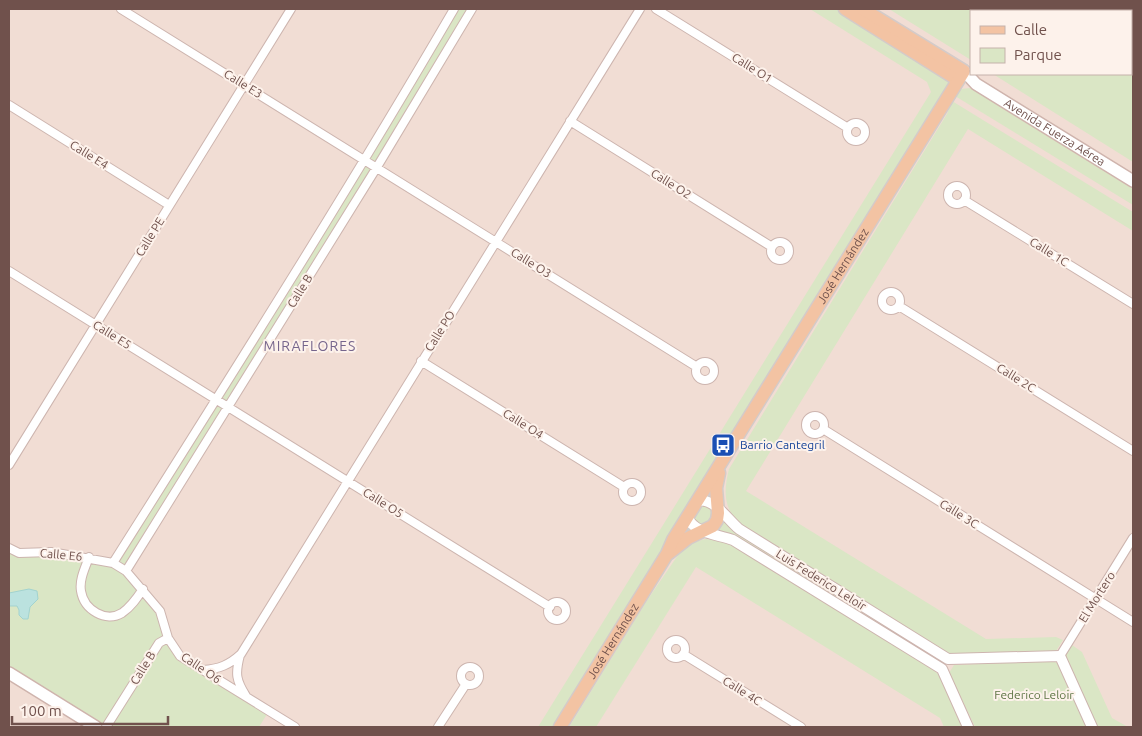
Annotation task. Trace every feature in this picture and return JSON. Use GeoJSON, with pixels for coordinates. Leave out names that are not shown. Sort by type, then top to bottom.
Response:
{"type":"FeatureCollection","features":[{"type":"Feature","properties":{"kind":"main road","name":"Avenida Fuerza Aérea"},"geometry":{"type":"LineString","coordinates":[[845,9],[976,84],[1133,181]]}},
{"type":"Feature","properties":{"kind":"main road","name":"Avenida Fuerza Aérea"},"geometry":{"type":"LineString","coordinates":[[864,9],[961,76]]}},
{"type":"Feature","properties":{"kind":"main road","name":"José Hernández"},"geometry":{"type":"LineString","coordinates":[[560,727],[667,554],[687,517],[961,76]]}},
{"type":"Feature","properties":{"kind":"main road","name":"José Hernández"},"geometry":{"type":"LineString","coordinates":[[667,554],[688,538],[704,532],[713,526],[717,520],[716,488],[722,461]]}},
{"type":"Feature","properties":{"kind":"main road"},"geometry":{"type":"LineString","coordinates":[[9,673],[91,726]]}},
{"type":"Feature","properties":{"kind":"street","name":"Calle E3"},"geometry":{"type":"LineString","coordinates":[[121,9],[365,160]]}},
{"type":"Feature","properties":{"kind":"street","name":"Calle PE"},"geometry":{"type":"LineString","coordinates":[[9,464],[291,9]]}},
{"type":"Feature","properties":{"kind":"street","name":"Calle B"},"geometry":{"type":"LineString","coordinates":[[113,563],[365,160],[454,9]]}},
{"type":"Feature","properties":{"kind":"street","name":"Calle B"},"geometry":{"type":"LineString","coordinates":[[126,571],[377,167],[472,9]]}},
{"type":"Feature","properties":{"kind":"street","name":"Calle PO"},"geometry":{"type":"LineString","coordinates":[[247,698],[238,684],[236,670],[241,654],[640,9]]}},
{"type":"Feature","properties":{"kind":"street","name":"Calle O1"},"geometry":{"type":"LineString","coordinates":[[656,9],[848,128]]}},
{"type":"Feature","properties":{"kind":"street","name":"Calle E4"},"geometry":{"type":"LineString","coordinates":[[9,105],[169,205]]}},
{"type":"Feature","properties":{"kind":"street","name":"Calle O2"},"geometry":{"type":"LineString","coordinates":[[570,121],[772,247]]}},
{"type":"Feature","properties":{"kind":"street","name":"Calle O3"},"geometry":{"type":"LineString","coordinates":[[365,160],[698,367]]}},
{"type":"Feature","properties":{"kind":"street","name":"Calle 1C"},"geometry":{"type":"LineString","coordinates":[[964,200],[1133,304]]}},
{"type":"Feature","properties":{"kind":"street","name":"Calle E5"},"geometry":{"type":"LineString","coordinates":[[9,271],[216,399]]}},
{"type":"Feature","properties":{"kind":"street","name":"Calle 2C"},"geometry":{"type":"LineString","coordinates":[[899,306],[1133,451]]}},
{"type":"Feature","properties":{"kind":"street","name":"Calle O4"},"geometry":{"type":"LineString","coordinates":[[421,361],[624,487]]}},
{"type":"Feature","properties":{"kind":"street","name":"Calle O5"},"geometry":{"type":"LineString","coordinates":[[216,399],[550,607]]}},
{"type":"Feature","properties":{"kind":"street","name":"Calle 3C"},"geometry":{"type":"LineString","coordinates":[[823,430],[1133,622]]}},
{"type":"Feature","properties":{"kind":"street"},"geometry":{"type":"LineString","coordinates":[[697,502],[704,500],[711,502],[717,507]]}},
{"type":"Feature","properties":{"kind":"street","name":"Luis Federico Leloir"},"geometry":{"type":"LineString","coordinates":[[717,507],[738,529],[948,659]]}},
{"type":"Feature","properties":{"kind":"street","name":"Luis Federico Leloir"},"geometry":{"type":"LineString","coordinates":[[687,517],[690,524],[696,529],[733,540],[942,669]]}},
{"type":"Feature","properties":{"kind":"street","name":"El Mortero"},"geometry":{"type":"LineString","coordinates":[[1060,656],[1133,538]]}},
{"type":"Feature","properties":{"kind":"street","name":"Calle E6"},"geometry":{"type":"LineString","coordinates":[[9,548],[19,553],[51,552],[113,563]]}},
{"type":"Feature","properties":{"kind":"street"},"geometry":{"type":"LineString","coordinates":[[89,558],[82,578],[81,590],[84,600],[98,614],[105,617],[122,613],[143,589]]}},
{"type":"Feature","properties":{"kind":"street","name":"Calle O6"},"geometry":{"type":"LineString","coordinates":[[113,563],[126,571],[160,611],[168,638],[180,656],[294,727]]}},
{"type":"Feature","properties":{"kind":"street","name":"Calle B"},"geometry":{"type":"LineString","coordinates":[[106,727],[159,644],[168,638]]}},
{"type":"Feature","properties":{"kind":"street","name":"Calle PO"},"geometry":{"type":"LineString","coordinates":[[203,670],[216,669],[230,664],[241,654]]}},
{"type":"Feature","properties":{"kind":"street","name":"Calle 4C"},"geometry":{"type":"LineString","coordinates":[[683,654],[801,727]]}},
{"type":"Feature","properties":{"kind":"street"},"geometry":{"type":"LineString","coordinates":[[968,727],[942,669],[948,659],[1060,656],[1092,727]]}},
{"type":"Feature","properties":{"kind":"street"},"geometry":{"type":"LineString","coordinates":[[438,727],[466,684]]}},
{"type":"Feature","properties":{"kind":"shaded area"},"geometry":{"type":"Polygon","coordinates":[[[9,9],[1133,9],[1133,727],[9,727],[9,9]]]}},
{"type":"Feature","properties":{"kind":"green space"},"geometry":{"type":"Polygon","coordinates":[[[454,9],[472,9],[126,571],[165,624],[180,656],[269,711],[259,727],[96,727],[9,673],[9,548],[19,553],[51,552],[113,563],[454,9]]]}},
{"type":"Feature","properties":{"kind":"green space"},"geometry":{"type":"Polygon","coordinates":[[[810,9],[863,9],[964,71],[723,461],[717,520],[677,546],[560,727],[538,727],[931,92],[927,82],[810,9]]]}},
{"type":"Feature","properties":{"kind":"green space"},"geometry":{"type":"Polygon","coordinates":[[[889,9],[1133,9],[1133,162],[995,75],[1132,75],[1132,10],[970,10],[970,59],[889,9]]]}},
{"type":"Feature","properties":{"kind":"green space"},"geometry":{"type":"Polygon","coordinates":[[[970,88],[1133,189],[1133,205],[955,96],[961,89],[970,88]]]}},
{"type":"Feature","properties":{"kind":"green space"},"geometry":{"type":"Polygon","coordinates":[[[952,101],[1133,212],[1133,231],[968,129],[746,491],[986,639],[1056,637],[1063,640],[1056,651],[1050,653],[953,655],[944,653],[746,531],[734,517],[727,503],[726,488],[729,469],[947,114],[952,101]]]}},
{"type":"Feature","properties":{"kind":"green space"},"geometry":{"type":"Polygon","coordinates":[[[724,521],[737,532],[941,660],[939,663],[717,532],[724,521]]]}},
{"type":"Feature","properties":{"kind":"green space"},"geometry":{"type":"Polygon","coordinates":[[[706,539],[731,543],[932,668],[940,676],[962,727],[944,727],[940,718],[696,567],[596,727],[569,727],[646,602],[676,558],[689,546],[697,541],[706,539]]]}},
{"type":"Feature","properties":{"kind":"green space"},"geometry":{"type":"Polygon","coordinates":[[[1072,645],[1082,652],[1112,718],[1128,727],[1097,727],[1066,662],[1066,654],[1072,645]]]}},
{"type":"Feature","properties":{"kind":"green space","name":"Federico Leloir"},"geometry":{"type":"Polygon","coordinates":[[[1054,661],[1059,665],[1087,727],[975,727],[949,673],[954,665],[1054,661]]]}},
{"type":"Feature","properties":{"kind":"water"},"geometry":{"type":"Polygon","coordinates":[[[29,589],[37,591],[38,599],[30,607],[28,619],[23,619],[19,615],[17,606],[9,606],[9,593],[29,589]]]}},
{"type":"Feature","properties":{"kind":"place","name":"Barrio Cantegril"},"geometry":{"type":"Point","coordinates":[723,445]}},
{"type":"Feature","properties":{"kind":"district","name":"MIRAFLORES"},"geometry":{"type":"Point","coordinates":[310,346]}}]}
